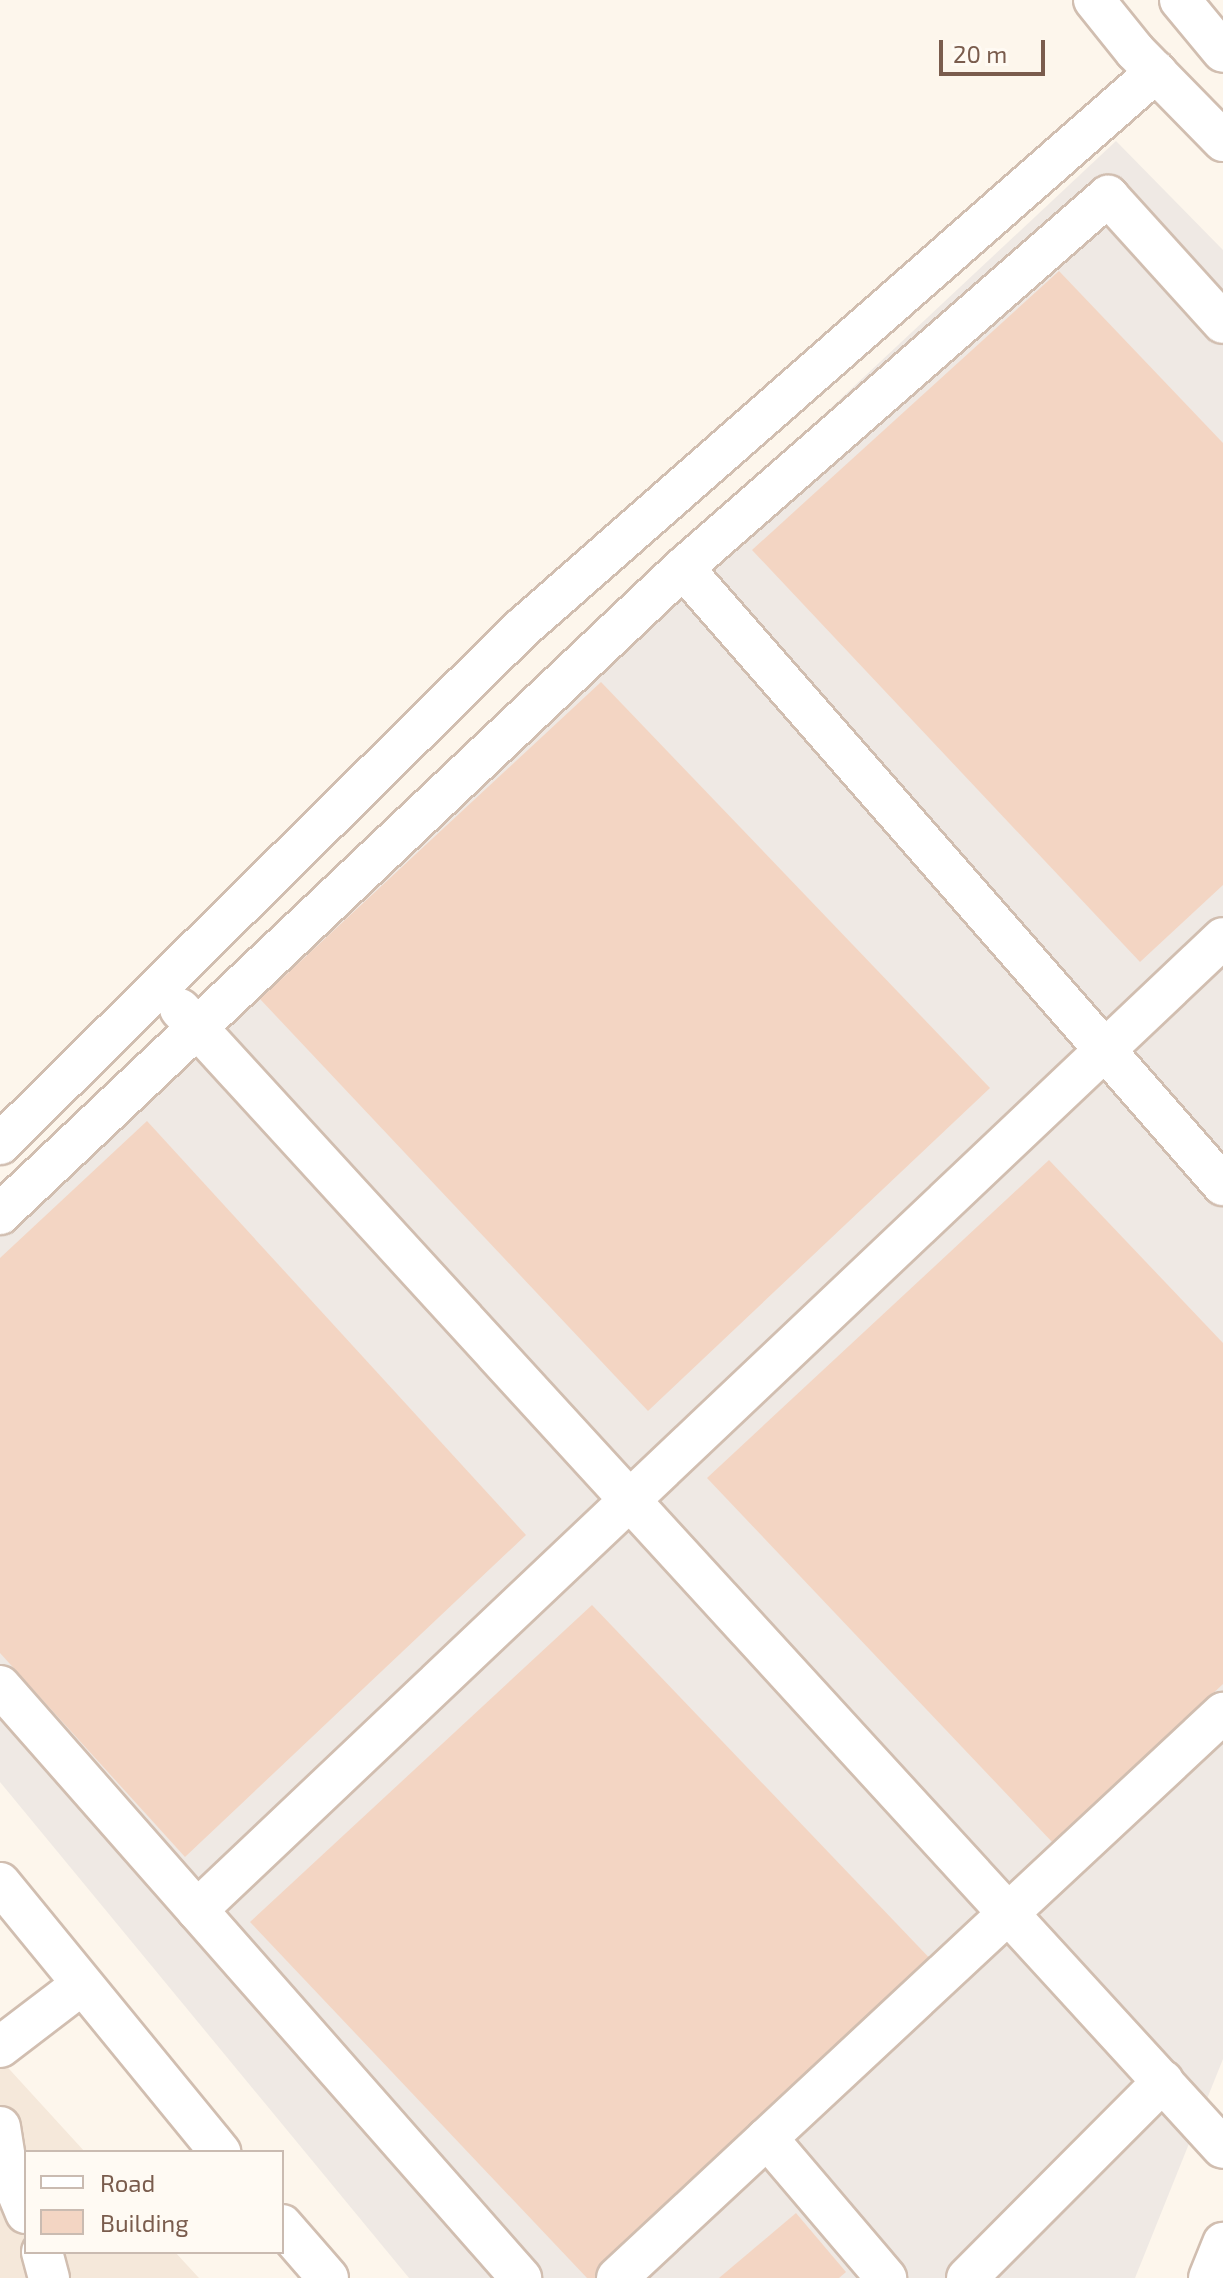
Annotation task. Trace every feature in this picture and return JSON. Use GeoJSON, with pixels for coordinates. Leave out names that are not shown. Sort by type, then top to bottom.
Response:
{"type":"FeatureCollection","features":[{"type":"Feature","properties":{"kind":"street"},"geometry":{"type":"LineString","coordinates":[[1094,0],[1156,72],[1223,141]]}},
{"type":"Feature","properties":{"kind":"street"},"geometry":{"type":"LineString","coordinates":[[1180,0],[1223,52]]}},
{"type":"Feature","properties":{"kind":"street"},"geometry":{"type":"LineString","coordinates":[[0,1144],[521,629],[1156,72]]}},
{"type":"Feature","properties":{"kind":"street"},"geometry":{"type":"LineString","coordinates":[[0,1214],[683,568],[1108,196],[1223,323]]}},
{"type":"Feature","properties":{"kind":"street"},"geometry":{"type":"LineString","coordinates":[[683,568],[1223,1185]]}},
{"type":"Feature","properties":{"kind":"street"},"geometry":{"type":"LineString","coordinates":[[197,1910],[1223,938]]}},
{"type":"Feature","properties":{"kind":"street"},"geometry":{"type":"LineString","coordinates":[[159,987],[1223,2148]]}},
{"type":"Feature","properties":{"kind":"street"},"geometry":{"type":"LineString","coordinates":[[0,1686],[521,2278]]}},
{"type":"Feature","properties":{"kind":"street"},"geometry":{"type":"LineString","coordinates":[[617,2278],[1223,1713]]}},
{"type":"Feature","properties":{"kind":"street"},"geometry":{"type":"LineString","coordinates":[[0,1883],[218,2150]]}},
{"type":"Feature","properties":{"kind":"street"},"geometry":{"type":"LineString","coordinates":[[0,2047],[81,1985]]}},
{"type":"Feature","properties":{"kind":"street"},"geometry":{"type":"LineString","coordinates":[[967,2278],[1163,2081]]}},
{"type":"Feature","properties":{"kind":"street"},"geometry":{"type":"LineString","coordinates":[[0,2127],[6,2165],[24,2208]]}},
{"type":"Feature","properties":{"kind":"street"},"geometry":{"type":"LineString","coordinates":[[767,2138],[886,2278]]}},
{"type":"Feature","properties":{"kind":"street"},"geometry":{"type":"LineString","coordinates":[[284,2227],[328,2278]]}},
{"type":"Feature","properties":{"kind":"street"},"geometry":{"type":"LineString","coordinates":[[1209,2278],[1223,2243]]}},
{"type":"Feature","properties":{"kind":"street"},"geometry":{"type":"LineString","coordinates":[[43,2254],[49,2278]]}},
{"type":"Feature","properties":{"kind":"shaded area"},"geometry":{"type":"Polygon","coordinates":[[[1116,141],[1223,250],[1223,2059],[1135,2278],[409,2278],[0,1782],[0,1186],[1116,141]]]}},
{"type":"Feature","properties":{"kind":"shaded area"},"geometry":{"type":"Polygon","coordinates":[[[0,2059],[83,2150],[24,2150],[24,2254],[177,2254],[199,2278],[0,2278],[0,2059]]]}},
{"type":"Feature","properties":{"kind":"building"},"geometry":{"type":"Polygon","coordinates":[[[1059,271],[1223,443],[1223,885],[1140,962],[752,550],[1059,271]]]}},
{"type":"Feature","properties":{"kind":"building"},"geometry":{"type":"Polygon","coordinates":[[[601,682],[990,1088],[648,1411],[260,999],[601,682]]]}},
{"type":"Feature","properties":{"kind":"building"},"geometry":{"type":"Polygon","coordinates":[[[147,1121],[526,1535],[185,1857],[0,1653],[0,1258],[147,1121]]]}},
{"type":"Feature","properties":{"kind":"building"},"geometry":{"type":"Polygon","coordinates":[[[1049,1160],[1223,1343],[1223,1684],[1054,1844],[707,1478],[1049,1160]]]}},
{"type":"Feature","properties":{"kind":"building"},"geometry":{"type":"Polygon","coordinates":[[[592,1605],[938,1967],[608,2278],[587,2278],[250,1922],[592,1605]]]}},
{"type":"Feature","properties":{"kind":"building"},"geometry":{"type":"Polygon","coordinates":[[[796,2213],[846,2272],[839,2278],[719,2278],[796,2213]]]}}]}
